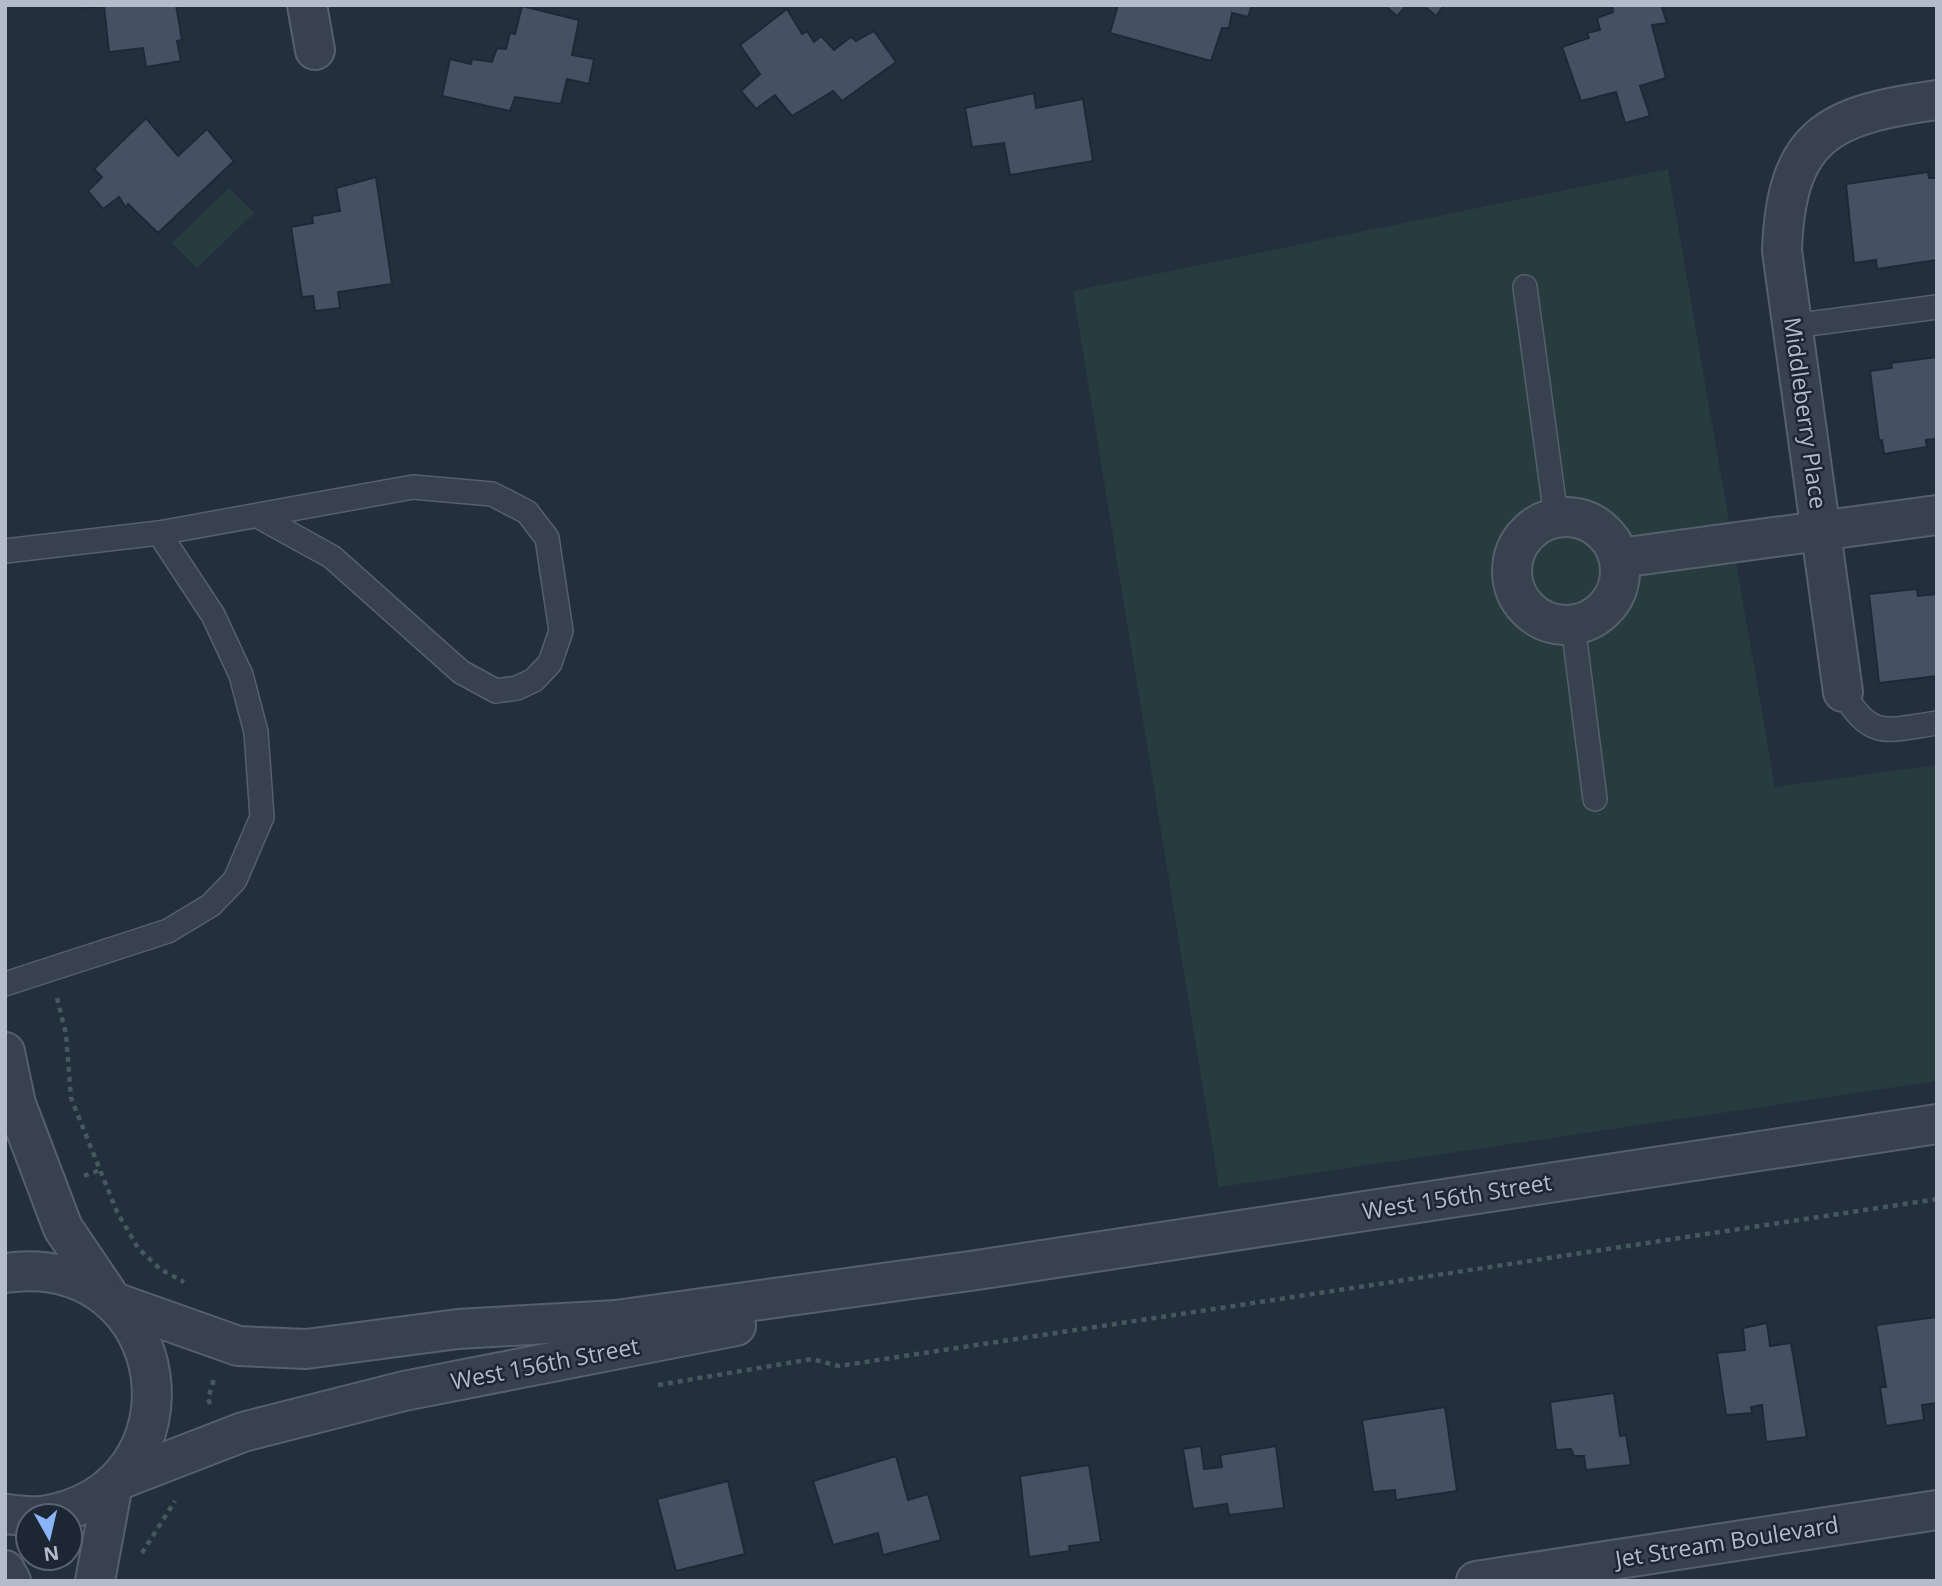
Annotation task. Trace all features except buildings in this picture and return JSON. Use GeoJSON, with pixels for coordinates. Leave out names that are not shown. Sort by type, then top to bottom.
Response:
{"type":"FeatureCollection","features":[{"type":"Feature","properties":{"kind":"street"},"geometry":{"type":"LineString","coordinates":[[307,5],[315,50]]}},
{"type":"Feature","properties":{"kind":"street","name":"Middleberry Place"},"geometry":{"type":"LineString","coordinates":[[1843,692],[1782,251],[1784,206],[1796,169],[1816,141],[1857,114],[1937,100]]}},
{"type":"Feature","properties":{"kind":"street"},"geometry":{"type":"LineString","coordinates":[[1620,558],[1937,515]]}},
{"type":"Feature","properties":{"kind":"street"},"geometry":{"type":"LineString","coordinates":[[1556,517],[1580,518],[1603,530],[1620,558],[1618,585],[1605,609],[1590,620],[1573,625],[1554,625],[1537,617],[1523,605],[1514,588],[1511,570],[1515,552],[1524,536],[1538,524],[1556,517]]}},
{"type":"Feature","properties":{"kind":"street"},"geometry":{"type":"LineString","coordinates":[[5,1052],[16,1104],[63,1228],[112,1300],[139,1333],[152,1370],[153,1409],[141,1447],[116,1482],[80,1506],[41,1516],[5,1514]]}},
{"type":"Feature","properties":{"kind":"street","name":"West 156th Street"},"geometry":{"type":"LineString","coordinates":[[112,1300],[238,1346],[306,1349],[458,1329],[617,1320],[977,1270],[1937,1124]]}},
{"type":"Feature","properties":{"kind":"street"},"geometry":{"type":"LineString","coordinates":[[5,1273],[32,1269],[74,1276],[112,1300]]}},
{"type":"Feature","properties":{"kind":"street","name":"West 156th Street"},"geometry":{"type":"LineString","coordinates":[[116,1482],[227,1438],[404,1391],[685,1338],[977,1270]]}},
{"type":"Feature","properties":{"kind":"street"},"geometry":{"type":"LineString","coordinates":[[95,1581],[116,1482]]}},
{"type":"Feature","properties":{"kind":"street","name":"Jet Stream Boulevard"},"geometry":{"type":"LineString","coordinates":[[1476,1581],[1937,1510]]}},
{"type":"Feature","properties":{"kind":"street"},"geometry":{"type":"LineString","coordinates":[[5,1570],[11,1581]]}},
{"type":"Feature","properties":{"kind":"lane"},"geometry":{"type":"LineString","coordinates":[[1525,287],[1556,517]]}},
{"type":"Feature","properties":{"kind":"lane"},"geometry":{"type":"LineString","coordinates":[[1793,326],[1937,307]]}},
{"type":"Feature","properties":{"kind":"lane"},"geometry":{"type":"LineString","coordinates":[[5,551],[159,533],[413,487],[492,495],[527,512],[547,538],[561,631],[550,663],[534,680],[517,688],[496,691],[461,672],[332,557],[258,516]]}},
{"type":"Feature","properties":{"kind":"lane"},"geometry":{"type":"LineString","coordinates":[[5,984],[168,931],[211,905],[235,880],[262,817],[256,732],[241,675],[213,615],[159,533]]}},
{"type":"Feature","properties":{"kind":"lane"},"geometry":{"type":"LineString","coordinates":[[1573,625],[1595,799]]}},
{"type":"Feature","properties":{"kind":"lane"},"geometry":{"type":"LineString","coordinates":[[1843,692],[1858,718],[1885,730],[1937,723]]}},
{"type":"Feature","properties":{"kind":"path"},"geometry":{"type":"LineString","coordinates":[[50,970],[66,1034],[71,1098],[117,1212],[145,1255],[160,1269],[194,1288]]}},
{"type":"Feature","properties":{"kind":"path"},"geometry":{"type":"LineString","coordinates":[[647,1386],[812,1359],[839,1366],[1937,1199]]}},
{"type":"Feature","properties":{"kind":"path"},"geometry":{"type":"LineString","coordinates":[[226,1342],[208,1399],[227,1438]]}},
{"type":"Feature","properties":{"kind":"path"},"geometry":{"type":"LineString","coordinates":[[137,1562],[157,1525],[176,1499]]}},
{"type":"Feature","properties":{"kind":"green space"},"geometry":{"type":"Polygon","coordinates":[[[1668,169],[1775,787],[1937,765],[1937,1081],[1219,1187],[1073,291],[1668,169]]]}},
{"type":"Feature","properties":{"kind":"green space"},"geometry":{"type":"Polygon","coordinates":[[[229,188],[254,213],[197,268],[172,243],[229,188]]]}}]}
